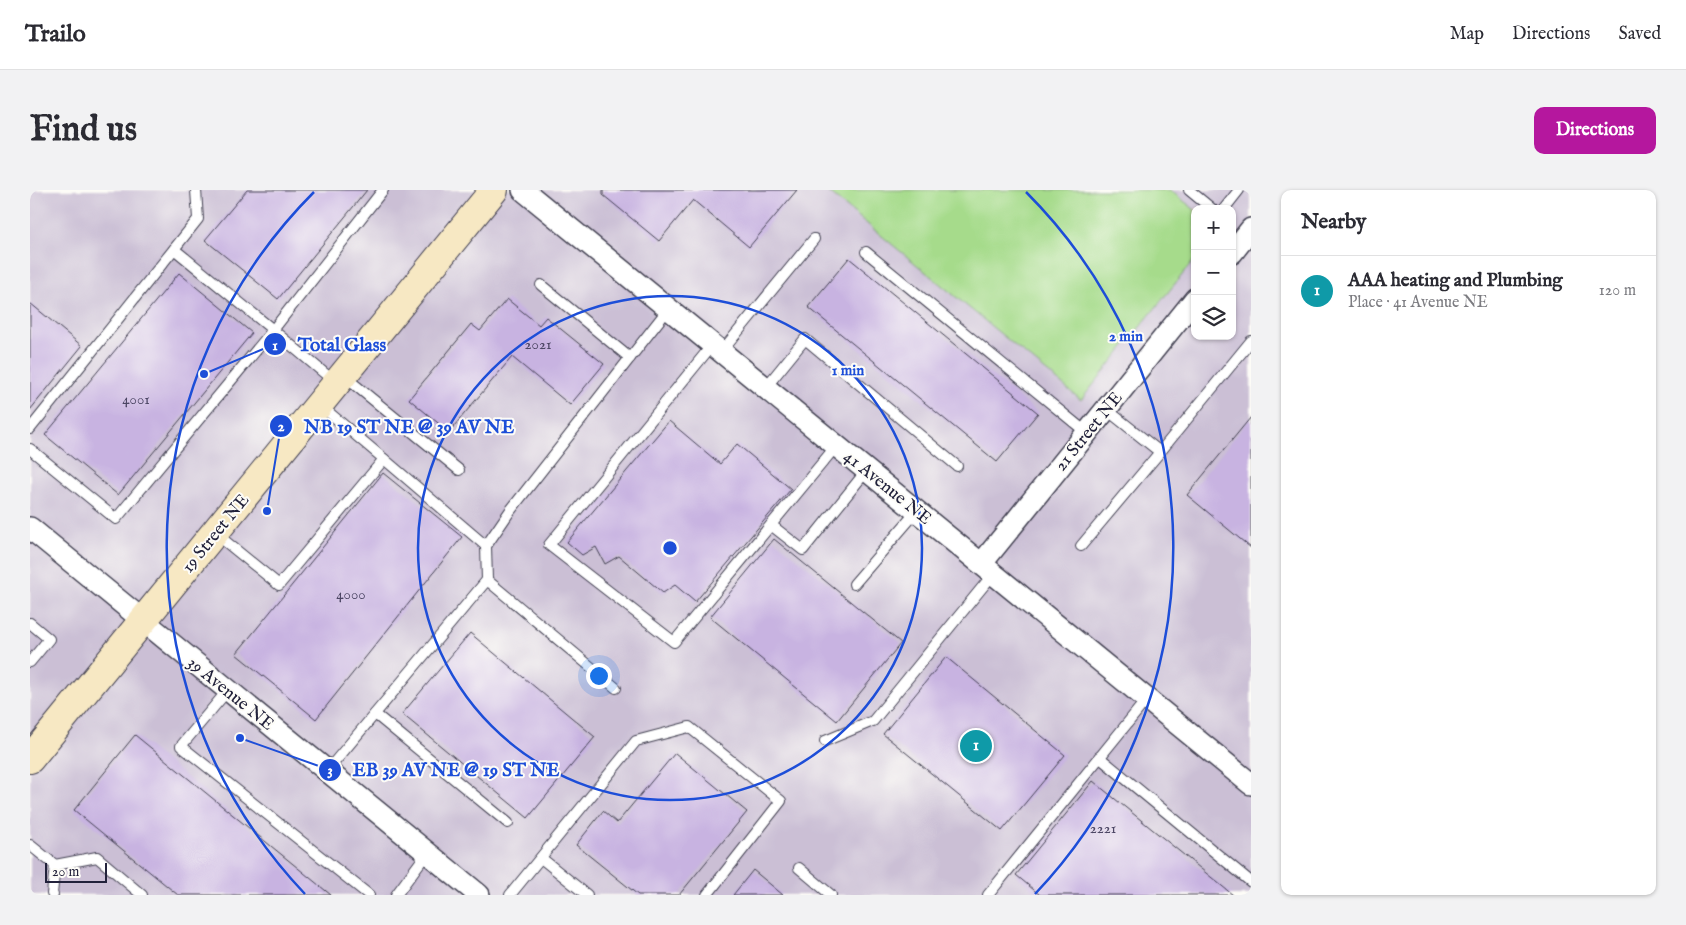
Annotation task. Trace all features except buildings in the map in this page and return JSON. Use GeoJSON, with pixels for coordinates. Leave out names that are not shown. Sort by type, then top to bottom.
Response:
{"type":"FeatureCollection","features":[{"type":"Feature","properties":{"kind":"street","name":"19 Street NE"},"geometry":{"type":"LineString","coordinates":[[30,759],[494,190]]}},
{"type":"Feature","properties":{"kind":"street","name":"41 Avenue NE"},"geometry":{"type":"LineString","coordinates":[[524,190],[1251,784]]}},
{"type":"Feature","properties":{"kind":"street","name":"21 Street NE"},"geometry":{"type":"LineString","coordinates":[[988,568],[1106,409],[1191,304]]}},
{"type":"Feature","properties":{"kind":"street","name":"39 Avenue NE"},"geometry":{"type":"LineString","coordinates":[[30,528],[479,895]]}},
{"type":"Feature","properties":{"kind":"lane"},"geometry":{"type":"LineString","coordinates":[[30,429],[198,219],[196,190]]}},
{"type":"Feature","properties":{"kind":"lane"},"geometry":{"type":"LineString","coordinates":[[30,449],[116,519],[273,330],[383,190]]}},
{"type":"Feature","properties":{"kind":"lane"},"geometry":{"type":"LineString","coordinates":[[1189,190],[1207,205]]}},
{"type":"Feature","properties":{"kind":"lane"},"geometry":{"type":"LineString","coordinates":[[1227,205],[1239,190]]}},
{"type":"Feature","properties":{"kind":"lane"},"geometry":{"type":"LineString","coordinates":[[814,240],[717,348],[549,545],[674,642],[837,445]]}},
{"type":"Feature","properties":{"kind":"lane"},"geometry":{"type":"LineString","coordinates":[[174,249],[273,330],[459,470]]}},
{"type":"Feature","properties":{"kind":"lane"},"geometry":{"type":"LineString","coordinates":[[866,252],[1087,434]]}},
{"type":"Feature","properties":{"kind":"lane"},"geometry":{"type":"LineString","coordinates":[[541,285],[630,358]]}},
{"type":"Feature","properties":{"kind":"lane"},"geometry":{"type":"LineString","coordinates":[[327,771],[487,580],[486,546],[510,510],[669,308]]}},
{"type":"Feature","properties":{"kind":"lane"},"geometry":{"type":"LineString","coordinates":[[766,387],[805,339],[957,466]]}},
{"type":"Feature","properties":{"kind":"lane"},"geometry":{"type":"LineString","coordinates":[[1081,546],[1251,341]]}},
{"type":"Feature","properties":{"kind":"lane"},"geometry":{"type":"LineString","coordinates":[[319,404],[486,546]]}},
{"type":"Feature","properties":{"kind":"lane"},"geometry":{"type":"LineString","coordinates":[[1106,409],[1160,452]]}},
{"type":"Feature","properties":{"kind":"lane"},"geometry":{"type":"LineString","coordinates":[[215,532],[279,585],[384,459]]}},
{"type":"Feature","properties":{"kind":"lane"},"geometry":{"type":"LineString","coordinates":[[771,525],[803,550],[868,470]]}},
{"type":"Feature","properties":{"kind":"lane"},"geometry":{"type":"LineString","coordinates":[[854,584],[917,511]]}},
{"type":"Feature","properties":{"kind":"lane"},"geometry":{"type":"LineString","coordinates":[[825,741],[873,721],[988,568]]}},
{"type":"Feature","properties":{"kind":"lane"},"geometry":{"type":"LineString","coordinates":[[487,580],[616,688]]}},
{"type":"Feature","properties":{"kind":"lane"},"geometry":{"type":"LineString","coordinates":[[30,623],[49,639],[30,662]]}},
{"type":"Feature","properties":{"kind":"lane"},"geometry":{"type":"LineString","coordinates":[[228,690],[181,746],[369,895]]}},
{"type":"Feature","properties":{"kind":"lane"},"geometry":{"type":"LineString","coordinates":[[988,895],[1147,699]]}},
{"type":"Feature","properties":{"kind":"lane"},"geometry":{"type":"LineString","coordinates":[[375,714],[508,823]]}},
{"type":"Feature","properties":{"kind":"lane"},"geometry":{"type":"LineString","coordinates":[[510,895],[636,741],[689,727],[781,801],[706,895]]}},
{"type":"Feature","properties":{"kind":"lane"},"geometry":{"type":"LineString","coordinates":[[1099,757],[1251,882]]}},
{"type":"Feature","properties":{"kind":"lane"},"geometry":{"type":"LineString","coordinates":[[30,845],[55,865],[97,858],[142,895]]}},
{"type":"Feature","properties":{"kind":"lane"},"geometry":{"type":"LineString","coordinates":[[396,895],[427,853]]}},
{"type":"Feature","properties":{"kind":"lane"},"geometry":{"type":"LineString","coordinates":[[541,858],[587,895]]}},
{"type":"Feature","properties":{"kind":"lane"},"geometry":{"type":"LineString","coordinates":[[53,895],[55,865]]}},
{"type":"Feature","properties":{"kind":"lane"},"geometry":{"type":"LineString","coordinates":[[799,868],[831,895]]}},
{"type":"Feature","properties":{"kind":"shaded area"},"geometry":{"type":"Polygon","coordinates":[[[30,190],[1251,190],[1251,895],[30,895],[30,190]]]}},
{"type":"Feature","properties":{"kind":"green space"},"geometry":{"type":"Polygon","coordinates":[[[826,190],[1170,190],[1191,207],[1191,264],[1081,400],[826,190]]]}},
{"type":"Feature","properties":{"kind":"place","name":"Total Glass"},"geometry":{"type":"Point","coordinates":[204,374]}},
{"type":"Feature","properties":{"kind":"place","name":"NB 19 ST NE @ 39 AV NE"},"geometry":{"type":"Point","coordinates":[267,511]}},
{"type":"Feature","properties":{"kind":"place","name":"EB 39 AV NE @ 19 ST NE"},"geometry":{"type":"Point","coordinates":[240,738]}},
{"type":"Feature","properties":{"kind":"place","name":"AAA heating and Plumbing"},"geometry":{"type":"Point","coordinates":[976,746]}}]}
